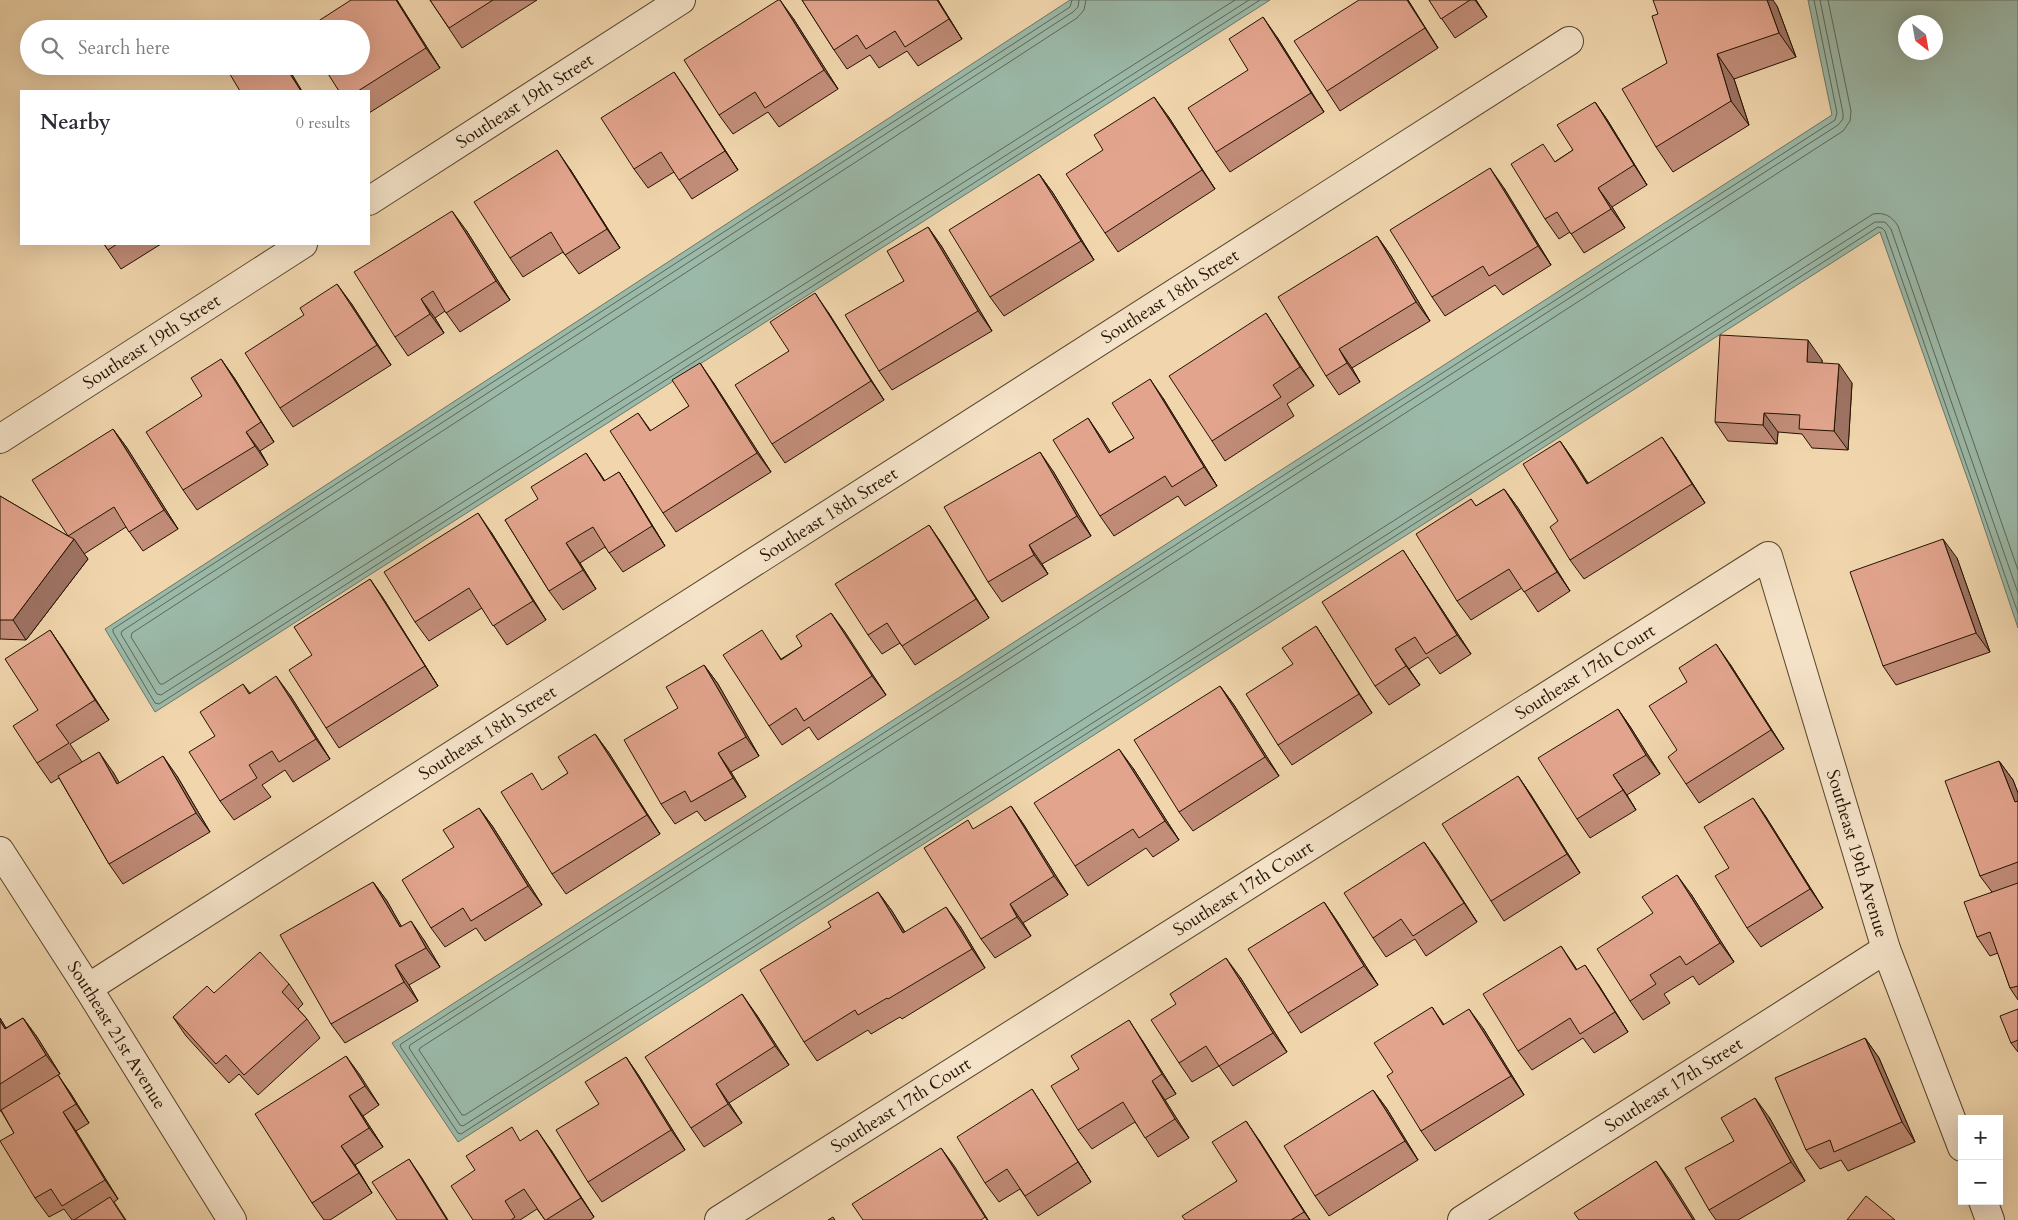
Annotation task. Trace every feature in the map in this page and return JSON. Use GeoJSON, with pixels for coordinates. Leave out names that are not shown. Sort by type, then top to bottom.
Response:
{"type":"FeatureCollection","features":[{"type":"Feature","properties":{"kind":"street","name":"Southeast 19th Street"},"geometry":{"type":"LineString","coordinates":[[370,200],[681,0]]}},
{"type":"Feature","properties":{"kind":"street","name":"Southeast 18th Street"},"geometry":{"type":"LineString","coordinates":[[88,988],[1569,41]]}},
{"type":"Feature","properties":{"kind":"street","name":"Southeast 19th Street"},"geometry":{"type":"LineString","coordinates":[[0,439],[301,245]]}},
{"type":"Feature","properties":{"kind":"street","name":"Southeast 19th Avenue"},"geometry":{"type":"LineString","coordinates":[[1768,556],[1886,949],[1958,1137]]}},
{"type":"Feature","properties":{"kind":"street","name":"Southeast 17th Court"},"geometry":{"type":"LineString","coordinates":[[719,1220],[1768,556]]}},
{"type":"Feature","properties":{"kind":"street","name":"Southeast 21st Avenue"},"geometry":{"type":"LineString","coordinates":[[0,851],[88,988],[232,1220]]}},
{"type":"Feature","properties":{"kind":"street","name":"Southeast 17th Street"},"geometry":{"type":"LineString","coordinates":[[1462,1220],[1886,949]]}},
{"type":"Feature","properties":{"kind":"street"},"geometry":{"type":"LineString","coordinates":[[1984,1205],[1990,1220]]}},
{"type":"Feature","properties":{"kind":"water"},"geometry":{"type":"Polygon","coordinates":[[[1070,0],[1270,0],[155,712],[105,629],[1070,0]]]}},
{"type":"Feature","properties":{"kind":"water"},"geometry":{"type":"Polygon","coordinates":[[[1808,0],[2018,0],[2018,628],[1974,497],[1880,232],[458,1142],[392,1043],[1832,115],[1808,0]]]}},
{"type":"Feature","properties":{"kind":"building"},"geometry":{"type":"Polygon","coordinates":[[[351,0],[396,0],[426,48],[360,90],[338,90],[329,75],[370,75],[370,20],[320,20],[351,0]]]}},
{"type":"Feature","properties":{"kind":"building"},"geometry":{"type":"Polygon","coordinates":[[[430,0],[493,0],[449,28],[430,0]]]}},
{"type":"Feature","properties":{"kind":"building"},"geometry":{"type":"Polygon","coordinates":[[[780,0],[824,70],[765,108],[755,92],[719,115],[684,60],[780,0]]]}},
{"type":"Feature","properties":{"kind":"building"},"geometry":{"type":"Polygon","coordinates":[[[802,0],[937,0],[949,19],[905,47],[895,31],[866,49],[857,35],[834,50],[802,0]]]}},
{"type":"Feature","properties":{"kind":"building"},"geometry":{"type":"Polygon","coordinates":[[[1359,0],[1407,0],[1425,28],[1327,91],[1294,41],[1359,0]]]}},
{"type":"Feature","properties":{"kind":"building"},"geometry":{"type":"Polygon","coordinates":[[[1429,0],[1470,0],[1441,19],[1429,0]]]}},
{"type":"Feature","properties":{"kind":"building"},"geometry":{"type":"Polygon","coordinates":[[[1653,0],[1767,0],[1779,33],[1717,54],[1731,101],[1656,147],[1622,89],[1667,63],[1652,16],[1658,14],[1653,0]]]}},
{"type":"Feature","properties":{"kind":"building"},"geometry":{"type":"Polygon","coordinates":[[[1263,17],[1311,93],[1216,152],[1188,108],[1248,70],[1229,39],[1263,17]]]}},
{"type":"Feature","properties":{"kind":"building"},"geometry":{"type":"Polygon","coordinates":[[[674,72],[725,151],[679,180],[661,152],[634,169],[601,118],[674,72]]]}},
{"type":"Feature","properties":{"kind":"building"},"geometry":{"type":"Polygon","coordinates":[[[230,75],[291,75],[300,90],[239,90],[230,75]]]}},
{"type":"Feature","properties":{"kind":"building"},"geometry":{"type":"Polygon","coordinates":[[[1154,97],[1202,170],[1105,233],[1066,174],[1103,150],[1094,135],[1154,97]]]}},
{"type":"Feature","properties":{"kind":"building"},"geometry":{"type":"Polygon","coordinates":[[[1595,102],[1634,165],[1598,188],[1611,209],[1571,234],[1557,212],[1545,219],[1511,164],[1543,144],[1555,162],[1573,150],[1557,125],[1595,102]]]}},
{"type":"Feature","properties":{"kind":"building"},"geometry":{"type":"Polygon","coordinates":[[[557,150],[607,229],[565,255],[551,232],[510,258],[474,202],[557,150]]]}},
{"type":"Feature","properties":{"kind":"building"},"geometry":{"type":"Polygon","coordinates":[[[1490,168],[1538,246],[1489,276],[1483,266],[1432,297],[1390,230],[1490,168]]]}},
{"type":"Feature","properties":{"kind":"building"},"geometry":{"type":"Polygon","coordinates":[[[1039,174],[1081,241],[990,297],[949,230],[1039,174]]]}},
{"type":"Feature","properties":{"kind":"building"},"geometry":{"type":"Polygon","coordinates":[[[452,211],[496,281],[446,313],[433,291],[421,299],[430,314],[395,337],[354,272],[452,211]]]}},
{"type":"Feature","properties":{"kind":"building"},"geometry":{"type":"Polygon","coordinates":[[[928,227],[978,311],[879,371],[845,315],[904,281],[887,251],[928,227]]]}},
{"type":"Feature","properties":{"kind":"building"},"geometry":{"type":"Polygon","coordinates":[[[1377,236],[1416,302],[1339,349],[1347,363],[1326,376],[1278,297],[1377,236]]]}},
{"type":"Feature","properties":{"kind":"building"},"geometry":{"type":"Polygon","coordinates":[[[105,245],[116,245],[108,250],[105,245]]]}},
{"type":"Feature","properties":{"kind":"building"},"geometry":{"type":"Polygon","coordinates":[[[337,284],[377,345],[280,408],[245,353],[304,315],[300,308],[337,284]]]}},
{"type":"Feature","properties":{"kind":"building"},"geometry":{"type":"Polygon","coordinates":[[[815,293],[871,381],[772,444],[735,385],[789,351],[770,322],[815,293]]]}},
{"type":"Feature","properties":{"kind":"building"},"geometry":{"type":"Polygon","coordinates":[[[1266,313],[1300,367],[1273,385],[1281,397],[1212,441],[1169,376],[1266,313]]]}},
{"type":"Feature","properties":{"kind":"building"},"geometry":{"type":"Polygon","coordinates":[[[1720,335],[1808,340],[1807,362],[1839,364],[1834,431],[1799,429],[1800,415],[1764,413],[1763,425],[1715,422],[1720,335]]]}},
{"type":"Feature","properties":{"kind":"building"},"geometry":{"type":"Polygon","coordinates":[[[221,359],[261,422],[246,432],[255,446],[183,490],[146,432],[202,396],[191,378],[221,359]]]}},
{"type":"Feature","properties":{"kind":"building"},"geometry":{"type":"Polygon","coordinates":[[[700,363],[757,453],[663,513],[610,431],[638,413],[650,431],[689,406],[672,380],[700,363]]]}},
{"type":"Feature","properties":{"kind":"building"},"geometry":{"type":"Polygon","coordinates":[[[1150,379],[1204,467],[1172,487],[1165,476],[1100,516],[1053,440],[1088,418],[1109,453],[1134,438],[1112,403],[1150,379]]]}},
{"type":"Feature","properties":{"kind":"building"},"geometry":{"type":"Polygon","coordinates":[[[113,429],[164,510],[129,532],[114,507],[68,536],[32,480],[113,429]]]}},
{"type":"Feature","properties":{"kind":"building"},"geometry":{"type":"Polygon","coordinates":[[[1662,437],[1692,484],[1570,560],[1550,527],[1558,521],[1523,464],[1560,441],[1587,484],[1662,437]]]}},
{"type":"Feature","properties":{"kind":"building"},"geometry":{"type":"Polygon","coordinates":[[[1040,452],[1077,516],[1029,545],[1034,555],[988,582],[944,507],[1040,452]]]}},
{"type":"Feature","properties":{"kind":"building"},"geometry":{"type":"Polygon","coordinates":[[[586,453],[604,481],[619,472],[652,526],[609,553],[593,527],[566,543],[583,570],[549,591],[505,520],[538,499],[531,487],[586,453]]]}},
{"type":"Feature","properties":{"kind":"building"},"geometry":{"type":"Polygon","coordinates":[[[1504,489],[1557,572],[1524,592],[1509,569],[1457,601],[1416,534],[1471,499],[1476,506],[1504,489]]]}},
{"type":"Feature","properties":{"kind":"building"},"geometry":{"type":"Polygon","coordinates":[[[0,496],[74,539],[13,620],[0,620],[0,496]]]}},
{"type":"Feature","properties":{"kind":"building"},"geometry":{"type":"Polygon","coordinates":[[[478,513],[533,601],[493,626],[469,588],[415,622],[384,572],[478,513]]]}},
{"type":"Feature","properties":{"kind":"building"},"geometry":{"type":"Polygon","coordinates":[[[929,525],[976,599],[902,646],[887,623],[868,635],[835,584],[929,525]]]}},
{"type":"Feature","properties":{"kind":"building"},"geometry":{"type":"Polygon","coordinates":[[[1943,539],[1976,633],[1883,666],[1850,572],[1943,539]]]}},
{"type":"Feature","properties":{"kind":"building"},"geometry":{"type":"Polygon","coordinates":[[[1403,550],[1457,635],[1426,654],[1415,637],[1395,649],[1406,666],[1375,686],[1322,602],[1403,550]]]}},
{"type":"Feature","properties":{"kind":"building"},"geometry":{"type":"Polygon","coordinates":[[[370,579],[425,666],[326,728],[289,670],[312,655],[294,627],[370,579]]]}},
{"type":"Feature","properties":{"kind":"building"},"geometry":{"type":"Polygon","coordinates":[[[831,613],[872,676],[804,721],[796,708],[769,726],[723,655],[762,630],[781,660],[802,646],[796,636],[831,613]]]}},
{"type":"Feature","properties":{"kind":"building"},"geometry":{"type":"Polygon","coordinates":[[[1316,626],[1359,694],[1278,745],[1246,694],[1293,664],[1282,648],[1316,626]]]}},
{"type":"Feature","properties":{"kind":"building"},"geometry":{"type":"Polygon","coordinates":[[[50,630],[95,700],[56,725],[69,743],[37,763],[13,726],[38,710],[5,659],[50,630]]]}},
{"type":"Feature","properties":{"kind":"building"},"geometry":{"type":"Polygon","coordinates":[[[1716,644],[1771,730],[1686,784],[1668,757],[1677,750],[1649,706],[1687,682],[1679,668],[1716,644]]]}},
{"type":"Feature","properties":{"kind":"building"},"geometry":{"type":"Polygon","coordinates":[[[704,665],[746,737],[718,753],[733,778],[691,802],[685,791],[661,804],[624,740],[678,708],[666,687],[704,665]]]}},
{"type":"Feature","properties":{"kind":"building"},"geometry":{"type":"Polygon","coordinates":[[[276,676],[316,739],[279,762],[272,751],[249,765],[257,778],[220,801],[189,752],[215,736],[200,712],[243,684],[249,694],[276,676]]]}},
{"type":"Feature","properties":{"kind":"building"},"geometry":{"type":"Polygon","coordinates":[[[1220,686],[1265,757],[1179,812],[1134,740],[1220,686]]]}},
{"type":"Feature","properties":{"kind":"building"},"geometry":{"type":"Polygon","coordinates":[[[1618,709],[1646,755],[1613,775],[1623,790],[1577,819],[1538,758],[1618,709]]]}},
{"type":"Feature","properties":{"kind":"building"},"geometry":{"type":"Polygon","coordinates":[[[595,734],[647,815],[552,874],[501,792],[532,773],[542,790],[568,773],[558,757],[595,734]]]}},
{"type":"Feature","properties":{"kind":"building"},"geometry":{"type":"Polygon","coordinates":[[[1119,749],[1165,821],[1139,838],[1133,829],[1075,866],[1034,803],[1119,749]]]}},
{"type":"Feature","properties":{"kind":"building"},"geometry":{"type":"Polygon","coordinates":[[[99,752],[117,784],[163,756],[196,813],[109,864],[58,776],[99,752]]]}},
{"type":"Feature","properties":{"kind":"building"},"geometry":{"type":"Polygon","coordinates":[[[1999,761],[2015,802],[2018,801],[2018,862],[1980,876],[1945,781],[1999,761]]]}},
{"type":"Feature","properties":{"kind":"building"},"geometry":{"type":"Polygon","coordinates":[[[1518,776],[1567,854],[1491,901],[1442,824],[1518,776]]]}},
{"type":"Feature","properties":{"kind":"building"},"geometry":{"type":"Polygon","coordinates":[[[1753,798],[1810,889],[1747,928],[1715,876],[1729,868],[1704,827],[1753,798]]]}},
{"type":"Feature","properties":{"kind":"building"},"geometry":{"type":"Polygon","coordinates":[[[1011,806],[1054,876],[1010,904],[1017,917],[981,939],[924,848],[968,820],[973,829],[1011,806]]]}},
{"type":"Feature","properties":{"kind":"building"},"geometry":{"type":"Polygon","coordinates":[[[479,808],[528,886],[471,921],[463,908],[431,928],[402,880],[454,847],[443,830],[479,808]]]}},
{"type":"Feature","properties":{"kind":"building"},"geometry":{"type":"Polygon","coordinates":[[[1424,842],[1464,903],[1413,936],[1401,919],[1373,938],[1344,893],[1424,842]]]}},
{"type":"Feature","properties":{"kind":"building"},"geometry":{"type":"Polygon","coordinates":[[[1677,875],[1720,943],[1686,965],[1680,956],[1650,975],[1656,984],[1630,1001],[1597,949],[1653,913],[1642,897],[1677,875]]]}},
{"type":"Feature","properties":{"kind":"building"},"geometry":{"type":"Polygon","coordinates":[[[373,882],[400,927],[411,921],[426,948],[395,965],[404,982],[331,1024],[280,935],[373,882]]]}},
{"type":"Feature","properties":{"kind":"building"},"geometry":{"type":"Polygon","coordinates":[[[2018,883],[2018,986],[2010,988],[1990,932],[1977,937],[1964,902],[2018,883]]]}},
{"type":"Feature","properties":{"kind":"building"},"geometry":{"type":"Polygon","coordinates":[[[878,892],[903,933],[946,907],[972,949],[858,1015],[855,1010],[804,1042],[760,970],[831,927],[828,922],[878,892]]]}},
{"type":"Feature","properties":{"kind":"building"},"geometry":{"type":"Polygon","coordinates":[[[1324,902],[1364,966],[1288,1013],[1248,949],[1324,902]]]}},
{"type":"Feature","properties":{"kind":"building"},"geometry":{"type":"Polygon","coordinates":[[[1561,946],[1576,970],[1585,965],[1615,1012],[1580,1034],[1570,1018],[1518,1051],[1483,994],[1561,946]]]}},
{"type":"Feature","properties":{"kind":"building"},"geometry":{"type":"Polygon","coordinates":[[[260,952],[289,984],[282,992],[307,1019],[244,1075],[226,1055],[216,1064],[173,1017],[207,986],[214,993],[260,952]]]}},
{"type":"Feature","properties":{"kind":"building"},"geometry":{"type":"Polygon","coordinates":[[[1226,958],[1273,1033],[1219,1066],[1206,1046],[1179,1063],[1151,1020],[1176,1004],[1170,994],[1226,958]]]}},
{"type":"Feature","properties":{"kind":"building"},"geometry":{"type":"Polygon","coordinates":[[[742,994],[775,1046],[716,1084],[728,1104],[691,1128],[645,1057],[742,994]]]}},
{"type":"Feature","properties":{"kind":"building"},"geometry":{"type":"Polygon","coordinates":[[[1432,1007],[1443,1025],[1469,1009],[1511,1076],[1421,1131],[1387,1076],[1393,1072],[1374,1043],[1432,1007]]]}},
{"type":"Feature","properties":{"kind":"building"},"geometry":{"type":"Polygon","coordinates":[[[2018,1009],[2018,1040],[2011,1043],[2000,1016],[2018,1009]]]}},
{"type":"Feature","properties":{"kind":"building"},"geometry":{"type":"Polygon","coordinates":[[[23,1018],[46,1055],[0,1084],[0,1021],[5,1029],[23,1018]]]}},
{"type":"Feature","properties":{"kind":"building"},"geometry":{"type":"Polygon","coordinates":[[[1129,1020],[1162,1074],[1152,1081],[1175,1119],[1145,1138],[1123,1102],[1078,1130],[1051,1086],[1079,1069],[1071,1056],[1129,1020]]]}},
{"type":"Feature","properties":{"kind":"building"},"geometry":{"type":"Polygon","coordinates":[[[1865,1038],[1902,1122],[1834,1152],[1830,1140],[1806,1150],[1775,1078],[1865,1038]]]}},
{"type":"Feature","properties":{"kind":"building"},"geometry":{"type":"Polygon","coordinates":[[[346,1056],[365,1086],[349,1096],[369,1128],[341,1146],[359,1173],[312,1203],[255,1114],[346,1056]]]}},
{"type":"Feature","properties":{"kind":"building"},"geometry":{"type":"Polygon","coordinates":[[[626,1057],[671,1130],[588,1182],[556,1130],[599,1104],[585,1082],[626,1057]]]}},
{"type":"Feature","properties":{"kind":"building"},"geometry":{"type":"Polygon","coordinates":[[[58,1075],[76,1104],[63,1112],[105,1180],[62,1206],[51,1189],[35,1198],[0,1141],[14,1133],[1,1110],[58,1075]]]}},
{"type":"Feature","properties":{"kind":"building"},"geometry":{"type":"Polygon","coordinates":[[[1032,1089],[1078,1162],[1025,1196],[1007,1169],[985,1183],[957,1137],[1032,1089]]]}},
{"type":"Feature","properties":{"kind":"building"},"geometry":{"type":"Polygon","coordinates":[[[1373,1090],[1405,1141],[1315,1196],[1284,1146],[1373,1090]]]}},
{"type":"Feature","properties":{"kind":"building"},"geometry":{"type":"Polygon","coordinates":[[[1755,1098],[1791,1162],[1709,1210],[1685,1168],[1734,1141],[1721,1118],[1755,1098]]]}},
{"type":"Feature","properties":{"kind":"building"},"geometry":{"type":"Polygon","coordinates":[[[1246,1121],[1304,1212],[1291,1220],[1185,1220],[1182,1216],[1237,1181],[1212,1142],[1246,1121]]]}},
{"type":"Feature","properties":{"kind":"building"},"geometry":{"type":"Polygon","coordinates":[[[512,1127],[520,1141],[537,1130],[581,1198],[545,1220],[524,1189],[505,1201],[515,1217],[511,1220],[473,1220],[451,1186],[475,1170],[466,1156],[512,1127]]]}},
{"type":"Feature","properties":{"kind":"building"},"geometry":{"type":"Polygon","coordinates":[[[941,1148],[985,1217],[981,1220],[863,1220],[852,1204],[941,1148]]]}},
{"type":"Feature","properties":{"kind":"building"},"geometry":{"type":"Polygon","coordinates":[[[409,1159],[447,1220],[397,1220],[372,1182],[409,1159]]]}},
{"type":"Feature","properties":{"kind":"building"},"geometry":{"type":"Polygon","coordinates":[[[1656,1161],[1693,1220],[1579,1220],[1574,1213],[1656,1161]]]}},
{"type":"Feature","properties":{"kind":"building"},"geometry":{"type":"Polygon","coordinates":[[[1866,1196],[1895,1220],[1847,1220],[1866,1196]]]}},
{"type":"Feature","properties":{"kind":"building"},"geometry":{"type":"Polygon","coordinates":[[[110,1197],[125,1220],[74,1220],[110,1197]]]}}]}
